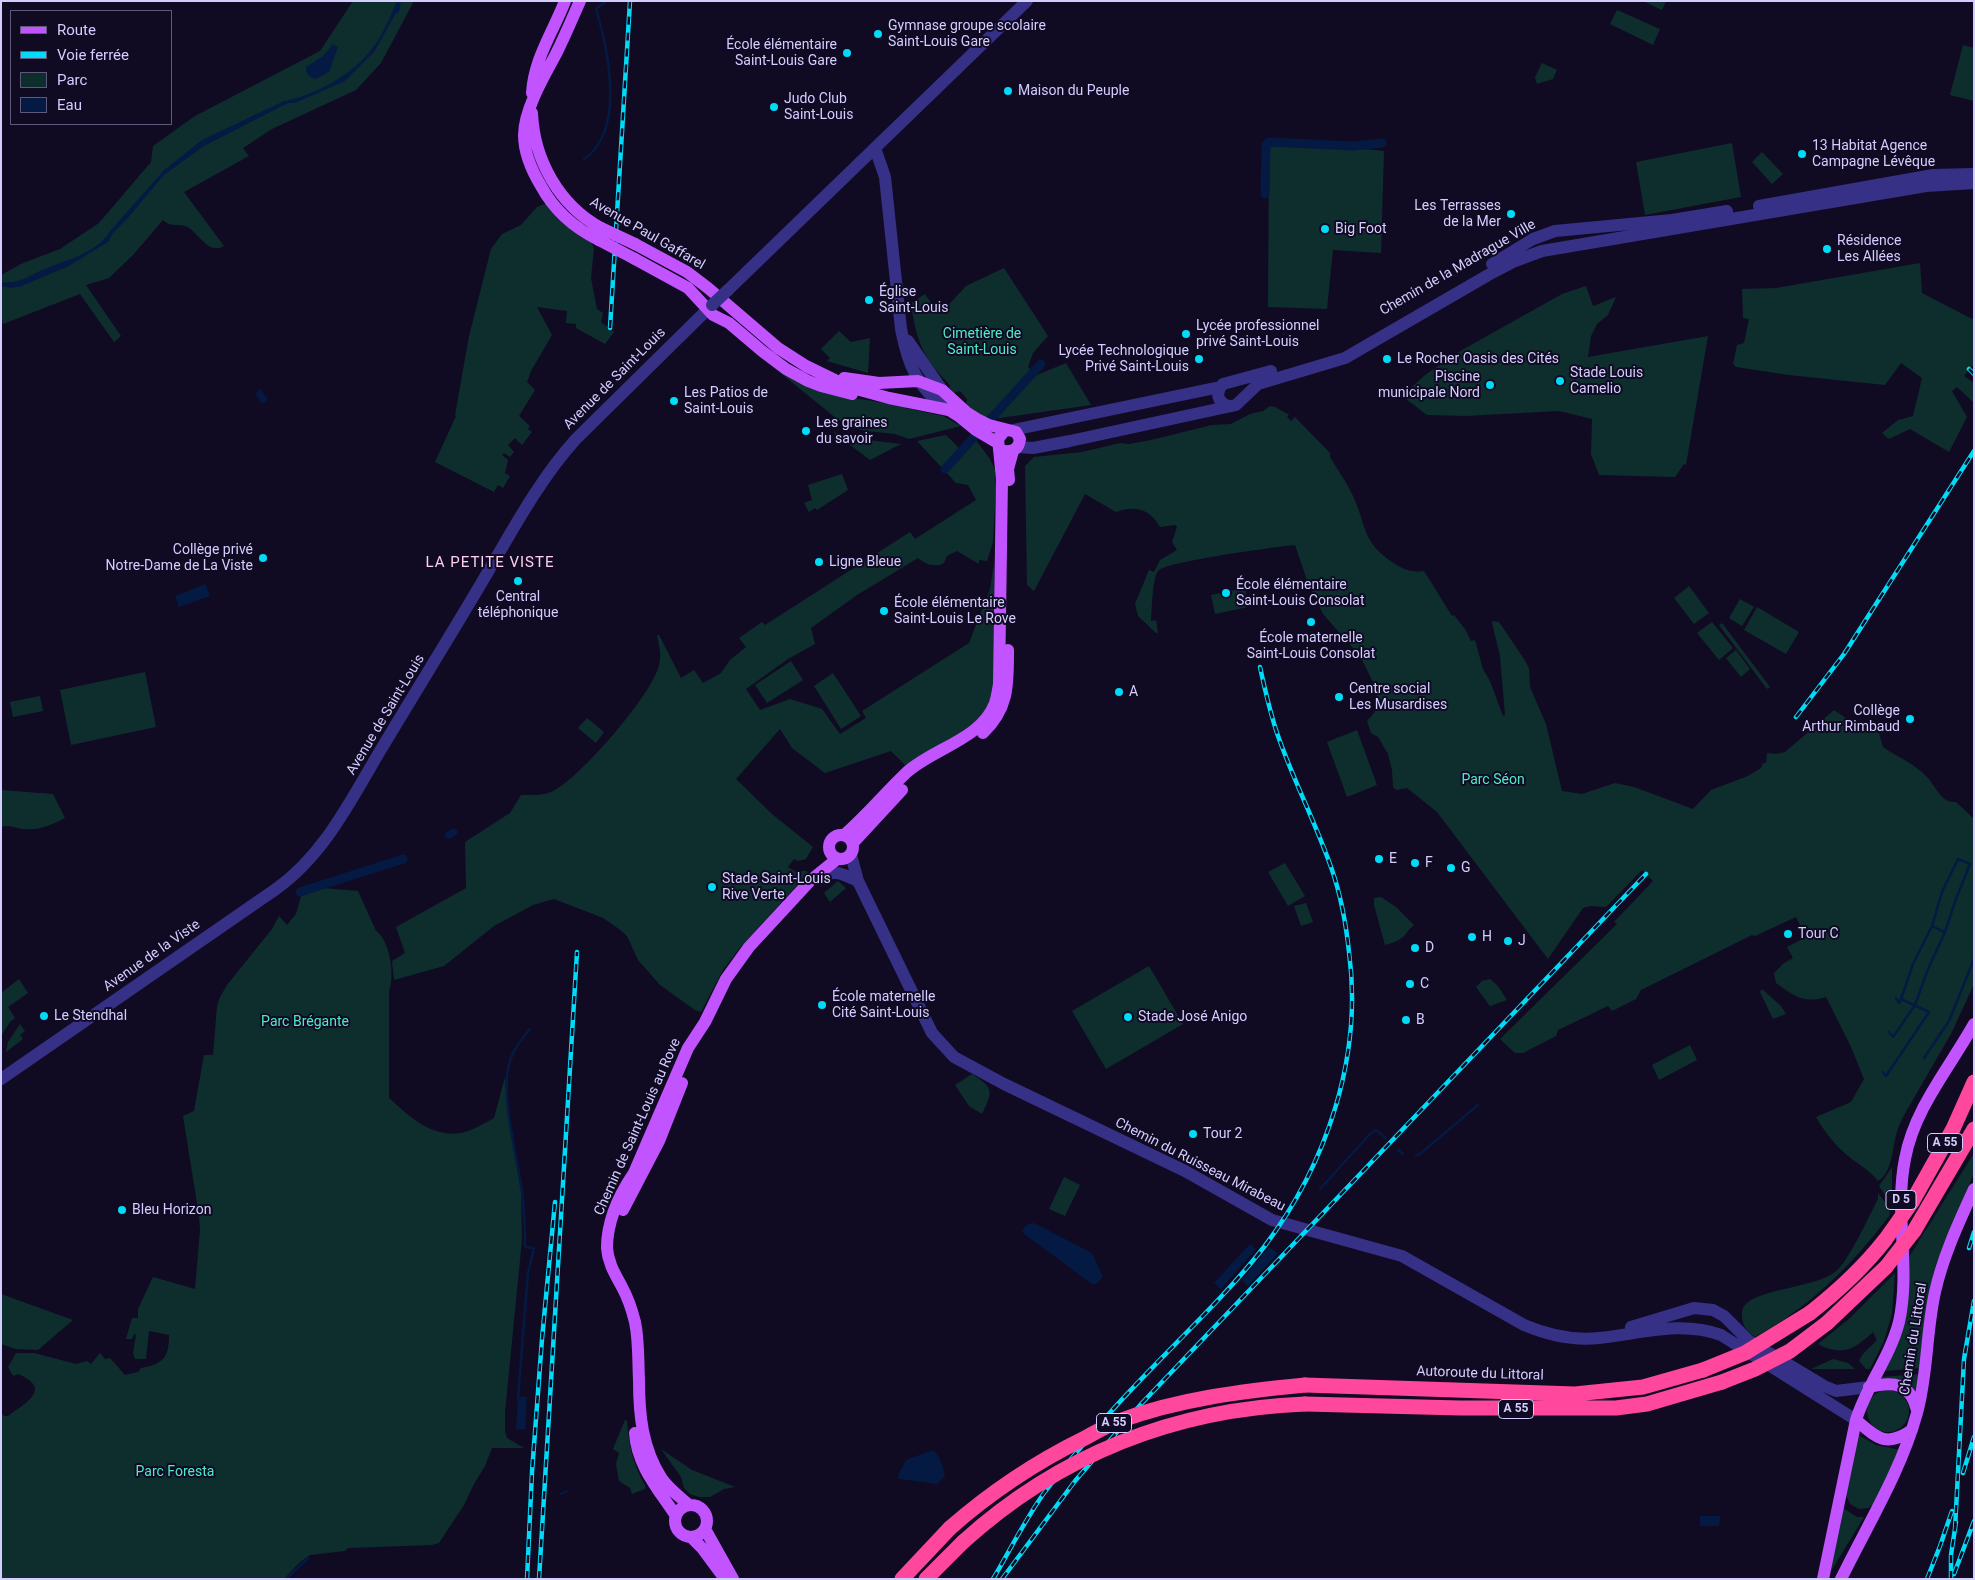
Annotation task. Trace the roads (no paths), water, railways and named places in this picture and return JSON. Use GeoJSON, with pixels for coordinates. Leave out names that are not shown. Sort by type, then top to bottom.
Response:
{"type":"FeatureCollection","features":[{"type":"Feature","properties":{"kind":"highway","name":"Autoroute du Littoral"},"geometry":{"type":"LineString","coordinates":[[902,1579],[950,1528],[990,1495],[1017,1476],[1060,1450],[1118,1421],[1180,1403],[1242,1392],[1305,1385],[1575,1394],[1643,1387],[1703,1370],[1746,1353],[1810,1313],[1841,1288],[1868,1261],[1912,1202],[1928,1175],[1953,1129],[1974,1082]]}},
{"type":"Feature","properties":{"kind":"highway","name":"A 55"},"geometry":{"type":"LineString","coordinates":[[926,1579],[963,1542],[1003,1508],[1036,1484],[1083,1458],[1121,1441],[1206,1416],[1252,1408],[1305,1404],[1460,1408],[1616,1408],[1655,1402],[1722,1382],[1755,1369],[1790,1351],[1827,1323],[1886,1267],[1914,1231],[1974,1129]]}},
{"type":"Feature","properties":{"kind":"main road","name":"Avenue Paul Gaffarel"},"geometry":{"type":"LineString","coordinates":[[565,1],[535,71],[532,105],[536,146],[550,178],[573,207],[600,234],[634,244],[687,272],[778,348],[820,374],[849,387],[889,398],[949,410]]}},
{"type":"Feature","properties":{"kind":"main road","name":"Avenue Paul Gaffarel"},"geometry":{"type":"LineString","coordinates":[[532,105],[580,1]]}},
{"type":"Feature","properties":{"kind":"main road"},"geometry":{"type":"LineString","coordinates":[[600,234],[634,259],[680,283],[710,307],[713,315],[729,323],[762,352],[808,381],[837,391],[889,398]]}},
{"type":"Feature","properties":{"kind":"main road","name":"Avenue Paul Gaffarel"},"geometry":{"type":"LineString","coordinates":[[820,374],[879,383],[918,381],[942,390]]}},
{"type":"Feature","properties":{"kind":"main road","name":"Chemin de Saint-Louis au Rove"},"geometry":{"type":"LineString","coordinates":[[733,1579],[705,1529],[707,1520],[703,1511],[699,1507],[689,1505],[663,1480],[652,1460],[641,1425],[638,1343],[635,1324],[628,1299],[609,1262],[607,1250],[609,1233],[632,1194],[659,1140],[694,1051],[697,1035],[726,979],[749,947],[913,778],[930,764],[981,735],[997,718],[1005,700],[1008,675],[1008,469],[1020,440],[1019,436],[1009,430],[989,425],[966,412],[942,390]]}},
{"type":"Feature","properties":{"kind":"main road","name":"Chemin de Saint-Louis au Rove"},"geometry":{"type":"LineString","coordinates":[[949,410],[999,444],[1005,451],[1015,449]]}},
{"type":"Feature","properties":{"kind":"main road","name":"Chemin de Saint-Louis au Rove"},"geometry":{"type":"LineString","coordinates":[[976,430],[996,461],[1002,479]]}},
{"type":"Feature","properties":{"kind":"main road"},"geometry":{"type":"LineString","coordinates":[[999,444],[999,435],[1009,430]]}},
{"type":"Feature","properties":{"kind":"main road","name":"Chemin de Saint-Louis au Rove"},"geometry":{"type":"LineString","coordinates":[[845,850],[906,773],[922,760],[970,733],[984,720],[995,703],[999,684],[1002,479],[999,444]]}},
{"type":"Feature","properties":{"kind":"main road","name":"Chemin de Saint-Louis au Rove"},"geometry":{"type":"LineString","coordinates":[[813,879],[832,838],[845,850]]}},
{"type":"Feature","properties":{"kind":"main road"},"geometry":{"type":"LineString","coordinates":[[829,846],[830,854],[845,850]]}},
{"type":"Feature","properties":{"kind":"main road","name":"Chemin du Littoral"},"geometry":{"type":"LineString","coordinates":[[1869,1387],[1888,1354],[1901,1309],[1905,1262],[1901,1196],[1905,1158],[1914,1128],[1926,1104],[1974,1024]]}},
{"type":"Feature","properties":{"kind":"main road","name":"Chemin du Littoral"},"geometry":{"type":"LineString","coordinates":[[1918,1411],[1926,1372],[1935,1292],[1942,1265],[1974,1189]]}},
{"type":"Feature","properties":{"kind":"main road","name":"Chemin de Saint-Louis au Rove"},"geometry":{"type":"LineString","coordinates":[[639,1381],[634,1407],[636,1440],[648,1476],[676,1516],[679,1532],[692,1537],[725,1579]]}},
{"type":"Feature","properties":{"kind":"main road"},"geometry":{"type":"LineString","coordinates":[[1824,1579],[1856,1420],[1869,1387],[1890,1383],[1903,1387],[1914,1399],[1918,1411],[1895,1473],[1841,1579]]}},
{"type":"Feature","properties":{"kind":"main road"},"geometry":{"type":"LineString","coordinates":[[1856,1420],[1871,1434],[1883,1439],[1895,1439],[1912,1430]]}},
{"type":"Feature","properties":{"kind":"main road"},"geometry":{"type":"LineString","coordinates":[[676,1516],[681,1509],[689,1505]]}},
{"type":"Feature","properties":{"kind":"main road"},"geometry":{"type":"LineString","coordinates":[[692,1537],[697,1536],[705,1529]]}},
{"type":"Feature","properties":{"kind":"street","name":"Avenue de Saint-Louis"},"geometry":{"type":"LineString","coordinates":[[316,852],[360,788],[380,751],[506,542],[559,458],[576,438],[710,307],[1027,1]]}},
{"type":"Feature","properties":{"kind":"street","name":"Chemin de Saint-Louis au Rove"},"geometry":{"type":"LineString","coordinates":[[876,148],[885,177],[904,347],[918,381],[936,401],[949,410]]}},
{"type":"Feature","properties":{"kind":"street","name":"Chemin de la Madrague Ville"},"geometry":{"type":"LineString","coordinates":[[1232,382],[1340,352],[1437,297],[1533,239],[1555,230],[1672,220],[1933,175],[1974,174]]}},
{"type":"Feature","properties":{"kind":"street","name":"Chemin de la Madrague Ville"},"geometry":{"type":"LineString","coordinates":[[1242,399],[1264,381],[1345,358],[1515,261],[1542,251],[1926,186],[1974,183]]}},
{"type":"Feature","properties":{"kind":"street"},"geometry":{"type":"LineString","coordinates":[[1568,229],[1559,238],[1561,244],[1570,247]]}},
{"type":"Feature","properties":{"kind":"street","name":"Chemin de Saint-Louis au Rove"},"geometry":{"type":"LineString","coordinates":[[901,329],[928,372],[942,390]]}},
{"type":"Feature","properties":{"kind":"street"},"geometry":{"type":"LineString","coordinates":[[1009,430],[1220,387],[1228,382],[1232,382],[1241,388],[1242,399],[1236,405],[1104,434],[1033,448],[1015,449]]}},
{"type":"Feature","properties":{"kind":"street"},"geometry":{"type":"LineString","coordinates":[[1220,387],[1219,399],[1229,406]]}},
{"type":"Feature","properties":{"kind":"street"},"geometry":{"type":"LineString","coordinates":[[1128,407],[1124,414],[1125,420],[1133,428]]}},
{"type":"Feature","properties":{"kind":"street"},"geometry":{"type":"LineString","coordinates":[[1098,413],[1105,417],[1109,424],[1104,434]]}},
{"type":"Feature","properties":{"kind":"street","name":"Chemin du Ruisseau Mirabeau"},"geometry":{"type":"LineString","coordinates":[[845,850],[858,881],[932,1033],[954,1057],[1011,1087],[1185,1171],[1272,1220],[1402,1256],[1524,1324],[1544,1333],[1577,1339],[1598,1338],[1663,1328],[1709,1330],[1720,1334],[1856,1420]]}},
{"type":"Feature","properties":{"kind":"street","name":"Avenue de la Viste"},"geometry":{"type":"LineString","coordinates":[[1,1080],[288,881],[316,852]]}},
{"type":"Feature","properties":{"kind":"street"},"geometry":{"type":"LineString","coordinates":[[813,879],[828,872],[837,873],[858,881]]}},
{"type":"Feature","properties":{"kind":"street","name":"Chemin du Ruisseau Mirabeau"},"geometry":{"type":"LineString","coordinates":[[1598,1338],[1694,1308],[1713,1310],[1724,1316],[1749,1340],[1824,1386],[1836,1391],[1869,1387]]}},
{"type":"Feature","properties":{"kind":"water"},"geometry":{"type":"Polygon","coordinates":[[[397,1],[401,1],[399,12],[396,13],[374,52],[345,81],[295,103],[288,103],[204,146],[164,175],[113,233],[108,242],[69,266],[22,286],[11,288],[1,286],[1,282],[21,280],[78,256],[97,245],[164,170],[202,140],[284,101],[309,94],[346,74],[366,56],[378,41],[397,1]]]}},
{"type":"Feature","properties":{"kind":"water"},"geometry":{"type":"Polygon","coordinates":[[[333,44],[338,47],[329,72],[316,79],[310,77],[307,74],[306,67],[323,56],[333,44]]]}},
{"type":"Feature","properties":{"kind":"water"},"geometry":{"type":"Polygon","coordinates":[[[260,389],[268,400],[262,404],[255,394],[260,389]]]}},
{"type":"Feature","properties":{"kind":"water"},"geometry":{"type":"Polygon","coordinates":[[[205,584],[210,596],[179,607],[175,596],[205,584]]]}},
{"type":"Feature","properties":{"kind":"water"},"geometry":{"type":"Polygon","coordinates":[[[453,828],[458,831],[457,834],[449,839],[445,837],[445,833],[453,828]]]}},
{"type":"Feature","properties":{"kind":"water"},"geometry":{"type":"Polygon","coordinates":[[[1034,1223],[1092,1253],[1103,1277],[1096,1284],[1092,1284],[1024,1234],[1022,1231],[1026,1225],[1034,1223]]]}},
{"type":"Feature","properties":{"kind":"water"},"geometry":{"type":"Polygon","coordinates":[[[1250,1244],[1256,1249],[1221,1289],[1214,1283],[1250,1244]]]}},
{"type":"Feature","properties":{"kind":"water"},"geometry":{"type":"Polygon","coordinates":[[[1269,1247],[1278,1253],[1248,1286],[1242,1280],[1269,1247]]]}},
{"type":"Feature","properties":{"kind":"water"},"geometry":{"type":"Polygon","coordinates":[[[518,1397],[527,1397],[525,1429],[516,1429],[518,1397]]]}},
{"type":"Feature","properties":{"kind":"water"},"geometry":{"type":"Polygon","coordinates":[[[933,1450],[939,1458],[945,1476],[937,1484],[899,1479],[898,1475],[906,1460],[933,1450]]]}},
{"type":"Feature","properties":{"kind":"water"},"geometry":{"type":"Polygon","coordinates":[[[1700,1516],[1720,1516],[1719,1526],[1700,1526],[1700,1516]]]}},
{"type":"Feature","properties":{"kind":"waterway"},"geometry":{"type":"LineString","coordinates":[[584,159],[597,146],[605,129],[609,110],[609,67],[596,9],[606,1]]}},
{"type":"Feature","properties":{"kind":"waterway"},"geometry":{"type":"LineString","coordinates":[[1265,194],[1266,145],[1269,142],[1353,146],[1382,143]]}},
{"type":"Feature","properties":{"kind":"waterway"},"geometry":{"type":"LineString","coordinates":[[945,469],[1041,364]]}},
{"type":"Feature","properties":{"kind":"waterway"},"geometry":{"type":"LineString","coordinates":[[300,892],[403,859]]}},
{"type":"Feature","properties":{"kind":"waterway"},"geometry":{"type":"LineString","coordinates":[[1889,1032],[1893,1037],[1915,1005],[1970,864],[1958,859],[1942,892],[1932,926],[1913,964],[1899,1003],[1896,998]]}},
{"type":"Feature","properties":{"kind":"waterway"},"geometry":{"type":"LineString","coordinates":[[1932,926],[1944,932]]}},
{"type":"Feature","properties":{"kind":"waterway"},"geometry":{"type":"LineString","coordinates":[[1924,1058],[1949,1021],[1974,959]]}},
{"type":"Feature","properties":{"kind":"waterway"},"geometry":{"type":"LineString","coordinates":[[1883,1072],[1886,1076],[1929,1012],[1901,999]]}},
{"type":"Feature","properties":{"kind":"waterway"},"geometry":{"type":"LineString","coordinates":[[518,1398],[528,1273],[534,1248],[525,1247],[520,1179],[507,1103],[507,1074],[510,1061],[518,1044],[530,1029]]}},
{"type":"Feature","properties":{"kind":"waterway"},"geometry":{"type":"LineString","coordinates":[[1416,1155],[1420,1154],[1478,1105]]}},
{"type":"Feature","properties":{"kind":"waterway"},"geometry":{"type":"LineString","coordinates":[[1320,1189],[1370,1134],[1376,1130],[1386,1138]]}},
{"type":"Feature","properties":{"kind":"waterway"},"geometry":{"type":"LineString","coordinates":[[1398,1150],[1403,1154]]}},
{"type":"Feature","properties":{"kind":"waterway"},"geometry":{"type":"LineString","coordinates":[[561,1494],[567,1491]]}},
{"type":"Feature","properties":{"kind":"waterway"},"geometry":{"type":"LineString","coordinates":[[286,1579],[308,1558]]}},
{"type":"Feature","properties":{"kind":"railway"},"geometry":{"type":"LineString","coordinates":[[610,328],[630,1]]}},
{"type":"Feature","properties":{"kind":"railway"},"geometry":{"type":"LineString","coordinates":[[1969,369],[1974,374]]}},
{"type":"Feature","properties":{"kind":"railway"},"geometry":{"type":"LineString","coordinates":[[1796,717],[1844,654],[1974,451]]}},
{"type":"Feature","properties":{"kind":"railway"},"geometry":{"type":"LineString","coordinates":[[993,1579],[1037,1503],[1067,1464],[1126,1395],[1227,1290],[1264,1247],[1306,1181],[1322,1145],[1335,1107],[1345,1069],[1350,1030],[1352,991],[1345,921],[1332,870],[1277,733],[1260,667]]}},
{"type":"Feature","properties":{"kind":"railway"},"geometry":{"type":"LineString","coordinates":[[1002,1579],[1075,1481],[1142,1403],[1646,874]]}},
{"type":"Feature","properties":{"kind":"railway"},"geometry":{"type":"LineString","coordinates":[[539,1579],[577,952]]}},
{"type":"Feature","properties":{"kind":"railway"},"geometry":{"type":"LineString","coordinates":[[527,1579],[532,1472],[555,1202]]}},
{"type":"Feature","properties":{"kind":"railway"},"geometry":{"type":"LineString","coordinates":[[1969,1248],[1974,1232]]}},
{"type":"Feature","properties":{"kind":"railway"},"geometry":{"type":"LineString","coordinates":[[1955,1529],[1964,1359],[1974,1301]]}},
{"type":"Feature","properties":{"kind":"railway"},"geometry":{"type":"LineString","coordinates":[[1963,1473],[1974,1437]]}},
{"type":"Feature","properties":{"kind":"railway"},"geometry":{"type":"LineString","coordinates":[[1927,1579],[1952,1511]]}},
{"type":"Feature","properties":{"kind":"railway"},"geometry":{"type":"LineString","coordinates":[[1954,1574],[1974,1521]]}},
{"type":"Feature","properties":{"kind":"railway"},"geometry":{"type":"LineString","coordinates":[[1951,1579],[1951,1555],[1956,1522]]}},
{"type":"Feature","properties":{"kind":"place","name":"Gymnase groupe scolaire Saint-Louis Gare"},"geometry":{"type":"Point","coordinates":[878,34]}},
{"type":"Feature","properties":{"kind":"place","name":"École élémentaire Saint-Louis Gare"},"geometry":{"type":"Point","coordinates":[847,53]}},
{"type":"Feature","properties":{"kind":"place","name":"Maison du Peuple"},"geometry":{"type":"Point","coordinates":[1008,91]}},
{"type":"Feature","properties":{"kind":"place","name":"Judo Club Saint-Louis"},"geometry":{"type":"Point","coordinates":[774,107]}},
{"type":"Feature","properties":{"kind":"place","name":"13 Habitat Agence Campagne Lévêque"},"geometry":{"type":"Point","coordinates":[1802,154]}},
{"type":"Feature","properties":{"kind":"place","name":"Les Terrasses de la Mer"},"geometry":{"type":"Point","coordinates":[1511,214]}},
{"type":"Feature","properties":{"kind":"place","name":"Big Foot"},"geometry":{"type":"Point","coordinates":[1325,229]}},
{"type":"Feature","properties":{"kind":"place","name":"Résidence Les Allées"},"geometry":{"type":"Point","coordinates":[1827,249]}},
{"type":"Feature","properties":{"kind":"place","name":"Église Saint-Louis"},"geometry":{"type":"Point","coordinates":[869,300]}},
{"type":"Feature","properties":{"kind":"place","name":"Lycée professionnel privé Saint-Louis"},"geometry":{"type":"Point","coordinates":[1186,334]}},
{"type":"Feature","properties":{"kind":"place","name":"Lycée Technologique Privé Saint-Louis"},"geometry":{"type":"Point","coordinates":[1199,359]}},
{"type":"Feature","properties":{"kind":"place","name":"Le Rocher Oasis des Cités"},"geometry":{"type":"Point","coordinates":[1387,359]}},
{"type":"Feature","properties":{"kind":"place","name":"Stade Louis Camelio"},"geometry":{"type":"Point","coordinates":[1560,381]}},
{"type":"Feature","properties":{"kind":"place","name":"Piscine municipale Nord"},"geometry":{"type":"Point","coordinates":[1490,385]}},
{"type":"Feature","properties":{"kind":"place","name":"Les Patios de Saint-Louis"},"geometry":{"type":"Point","coordinates":[674,401]}},
{"type":"Feature","properties":{"kind":"place","name":"Les graines du savoir"},"geometry":{"type":"Point","coordinates":[806,431]}},
{"type":"Feature","properties":{"kind":"place","name":"Collège privé Notre-Dame de La Viste"},"geometry":{"type":"Point","coordinates":[263,558]}},
{"type":"Feature","properties":{"kind":"place","name":"Ligne Bleue"},"geometry":{"type":"Point","coordinates":[819,562]}},
{"type":"Feature","properties":{"kind":"place","name":"Central téléphonique"},"geometry":{"type":"Point","coordinates":[518,581]}},
{"type":"Feature","properties":{"kind":"place","name":"École élémentaire Saint-Louis Consolat"},"geometry":{"type":"Point","coordinates":[1226,593]}},
{"type":"Feature","properties":{"kind":"place","name":"École élémentaire Saint-Louis Le Rove"},"geometry":{"type":"Point","coordinates":[884,611]}},
{"type":"Feature","properties":{"kind":"place","name":"École maternelle Saint-Louis Consolat"},"geometry":{"type":"Point","coordinates":[1311,622]}},
{"type":"Feature","properties":{"kind":"place","name":"A"},"geometry":{"type":"Point","coordinates":[1119,692]}},
{"type":"Feature","properties":{"kind":"place","name":"Centre social Les Musardises"},"geometry":{"type":"Point","coordinates":[1339,697]}},
{"type":"Feature","properties":{"kind":"place","name":"Collège Arthur Rimbaud"},"geometry":{"type":"Point","coordinates":[1910,719]}},
{"type":"Feature","properties":{"kind":"place","name":"E"},"geometry":{"type":"Point","coordinates":[1379,859]}},
{"type":"Feature","properties":{"kind":"place","name":"F"},"geometry":{"type":"Point","coordinates":[1415,863]}},
{"type":"Feature","properties":{"kind":"place","name":"G"},"geometry":{"type":"Point","coordinates":[1451,868]}},
{"type":"Feature","properties":{"kind":"place","name":"Stade Saint-Louis Rive Verte"},"geometry":{"type":"Point","coordinates":[712,887]}},
{"type":"Feature","properties":{"kind":"place","name":"Tour C"},"geometry":{"type":"Point","coordinates":[1788,934]}},
{"type":"Feature","properties":{"kind":"place","name":"H"},"geometry":{"type":"Point","coordinates":[1472,937]}},
{"type":"Feature","properties":{"kind":"place","name":"J"},"geometry":{"type":"Point","coordinates":[1508,941]}},
{"type":"Feature","properties":{"kind":"place","name":"D"},"geometry":{"type":"Point","coordinates":[1415,948]}},
{"type":"Feature","properties":{"kind":"place","name":"C"},"geometry":{"type":"Point","coordinates":[1410,984]}},
{"type":"Feature","properties":{"kind":"place","name":"École maternelle Cité Saint-Louis"},"geometry":{"type":"Point","coordinates":[822,1005]}},
{"type":"Feature","properties":{"kind":"place","name":"Le Stendhal"},"geometry":{"type":"Point","coordinates":[44,1016]}},
{"type":"Feature","properties":{"kind":"place","name":"Stade José Anigo"},"geometry":{"type":"Point","coordinates":[1128,1017]}},
{"type":"Feature","properties":{"kind":"place","name":"B"},"geometry":{"type":"Point","coordinates":[1406,1020]}},
{"type":"Feature","properties":{"kind":"place","name":"Tour 2"},"geometry":{"type":"Point","coordinates":[1193,1134]}},
{"type":"Feature","properties":{"kind":"place","name":"Bleu Horizon"},"geometry":{"type":"Point","coordinates":[122,1210]}},
{"type":"Feature","properties":{"kind":"district","name":"LA PETITE VISTE"},"geometry":{"type":"Point","coordinates":[490,563]}},
{"type":"Feature","properties":{"kind":"park label","name":"Cimetière de Saint-Louis"},"geometry":{"type":"Point","coordinates":[982,342]}},
{"type":"Feature","properties":{"kind":"park label","name":"Parc Séon"},"geometry":{"type":"Point","coordinates":[1493,780]}},
{"type":"Feature","properties":{"kind":"park label","name":"Parc Brégante"},"geometry":{"type":"Point","coordinates":[305,1022]}},
{"type":"Feature","properties":{"kind":"park label","name":"Parc Foresta"},"geometry":{"type":"Point","coordinates":[175,1472]}}]}
